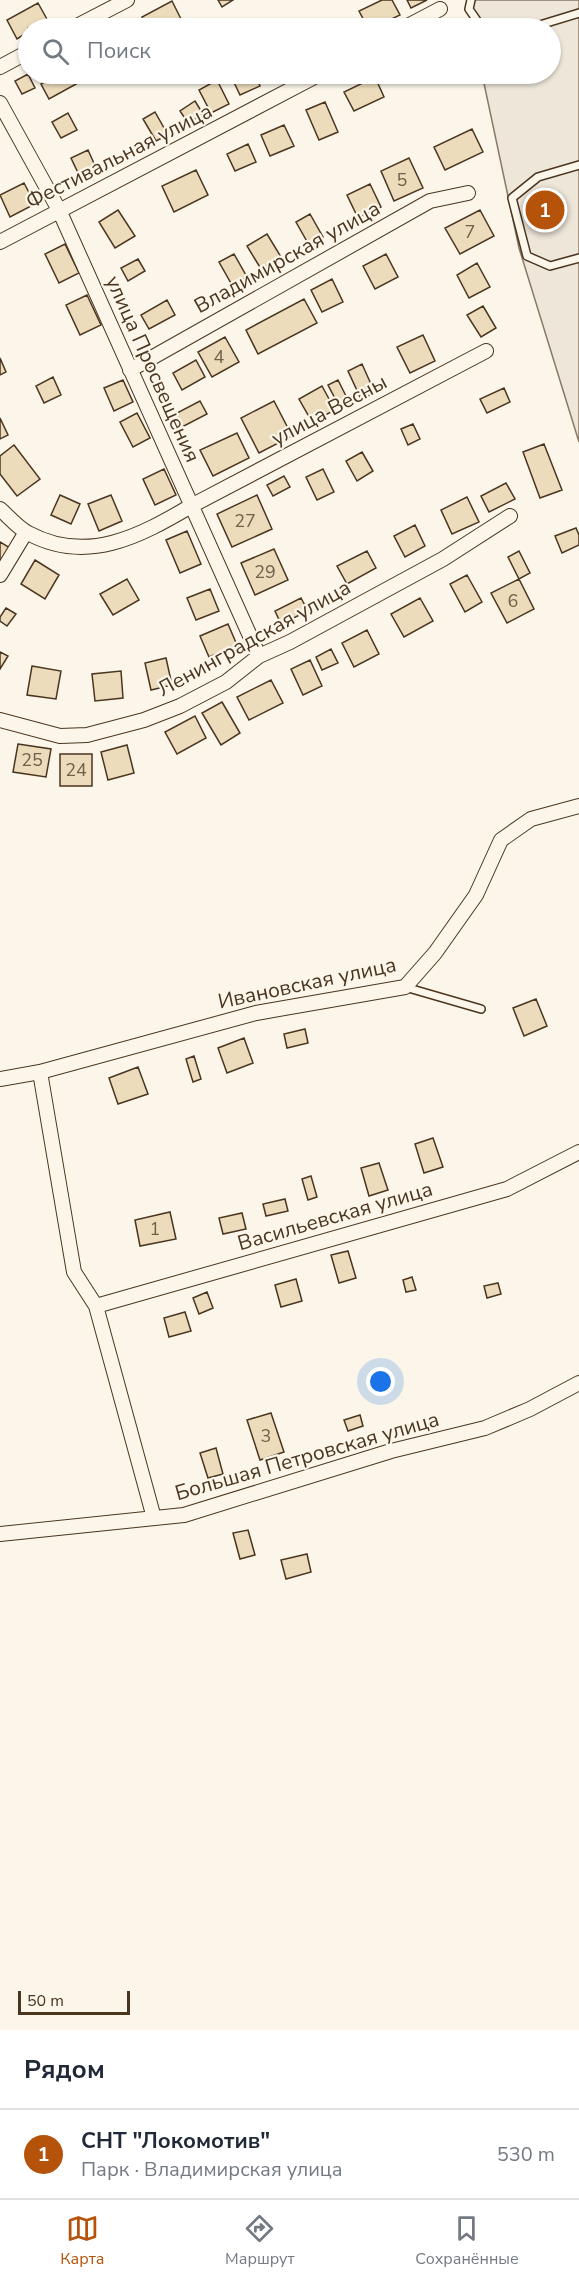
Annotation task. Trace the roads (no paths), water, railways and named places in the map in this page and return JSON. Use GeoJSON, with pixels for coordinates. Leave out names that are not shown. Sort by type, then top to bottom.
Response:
{"type":"FeatureCollection","features":[{"type":"Feature","properties":{"kind":"street"},"geometry":{"type":"LineString","coordinates":[[92,18],[127,0]]}},
{"type":"Feature","properties":{"kind":"street"},"geometry":{"type":"LineString","coordinates":[[423,18],[440,9]]}},
{"type":"Feature","properties":{"kind":"street"},"geometry":{"type":"LineString","coordinates":[[0,67],[18,57]]}},
{"type":"Feature","properties":{"kind":"street","name":"Фестивальная улица"},"geometry":{"type":"LineString","coordinates":[[0,242],[301,84]]}},
{"type":"Feature","properties":{"kind":"street","name":"улица Просвещения"},"geometry":{"type":"LineString","coordinates":[[0,103],[58,210],[259,656]]}},
{"type":"Feature","properties":{"kind":"street","name":"Владимирская улица"},"geometry":{"type":"LineString","coordinates":[[130,370],[430,201],[468,193]]}},
{"type":"Feature","properties":{"kind":"street","name":"улица Весны"},"geometry":{"type":"LineString","coordinates":[[26,532],[50,542],[78,547],[113,544],[157,526],[486,351]]}},
{"type":"Feature","properties":{"kind":"street"},"geometry":{"type":"LineString","coordinates":[[0,509],[26,532],[0,575]]}},
{"type":"Feature","properties":{"kind":"street","name":"Ленинградская улица"},"geometry":{"type":"LineString","coordinates":[[0,720],[60,736],[87,735],[144,720],[180,706],[226,682],[259,656],[290,642],[443,559],[510,516]]}},
{"type":"Feature","properties":{"kind":"street","name":"Ивановская улица"},"geometry":{"type":"LineString","coordinates":[[0,1079],[39,1072],[256,1013],[405,987],[435,953],[476,895],[501,840],[531,819],[579,806]]}},
{"type":"Feature","properties":{"kind":"street"},"geometry":{"type":"LineString","coordinates":[[39,1072],[74,1272],[96,1306],[154,1518]]}},
{"type":"Feature","properties":{"kind":"street","name":"Васильевская улица"},"geometry":{"type":"LineString","coordinates":[[96,1306],[507,1189],[579,1152]]}},
{"type":"Feature","properties":{"kind":"street","name":"Большая Петровская улица"},"geometry":{"type":"LineString","coordinates":[[0,1534],[184,1515],[391,1451],[485,1428],[579,1383]]}},
{"type":"Feature","properties":{"kind":"lane"},"geometry":{"type":"LineString","coordinates":[[471,0],[469,9],[475,18]]}},
{"type":"Feature","properties":{"kind":"lane"},"geometry":{"type":"LineString","coordinates":[[561,19],[579,13]]}},
{"type":"Feature","properties":{"kind":"lane"},"geometry":{"type":"LineString","coordinates":[[579,165],[538,177],[512,198],[527,256],[550,267],[579,258]]}},
{"type":"Feature","properties":{"kind":"lane"},"geometry":{"type":"LineString","coordinates":[[405,987],[481,1009]]}},
{"type":"Feature","properties":{"kind":"place","name":"СНТ \"Локомотив\""},"geometry":{"type":"Point","coordinates":[545,210]}}]}
